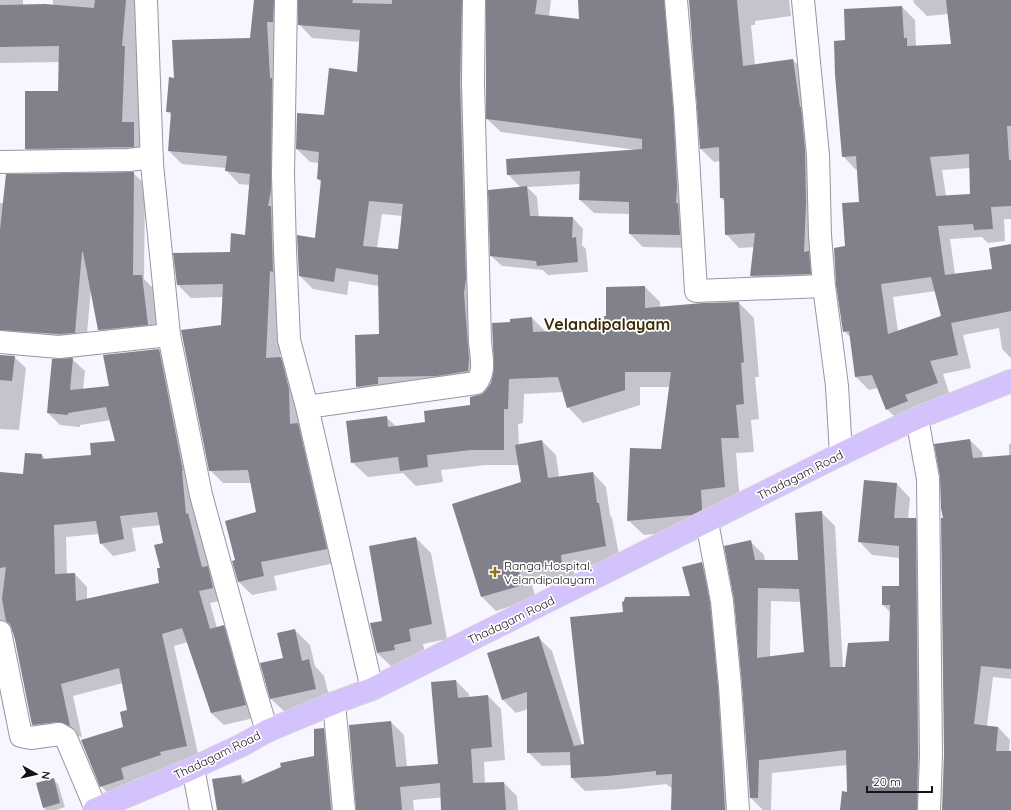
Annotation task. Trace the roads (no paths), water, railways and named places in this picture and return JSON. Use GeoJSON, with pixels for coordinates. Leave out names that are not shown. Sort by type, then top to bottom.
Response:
{"type":"FeatureCollection","features":[{"type":"Feature","properties":{"kind":"main road","name":"Thadagam Road"},"geometry":{"type":"LineString","coordinates":[[95,809],[193,768],[242,745],[267,731],[372,688],[841,454],[917,418],[1011,381]]}},
{"type":"Feature","properties":{"kind":"street"},"geometry":{"type":"LineString","coordinates":[[146,0],[152,158],[169,335],[202,495],[267,731]]}},
{"type":"Feature","properties":{"kind":"street"},"geometry":{"type":"LineString","coordinates":[[286,0],[283,174],[288,332],[307,407],[372,688]]}},
{"type":"Feature","properties":{"kind":"street"},"geometry":{"type":"LineString","coordinates":[[307,407],[476,383],[480,379],[483,371],[480,341],[473,83],[474,0]]}},
{"type":"Feature","properties":{"kind":"street"},"geometry":{"type":"LineString","coordinates":[[676,0],[685,107],[696,291],[824,286]]}},
{"type":"Feature","properties":{"kind":"street"},"geometry":{"type":"LineString","coordinates":[[803,0],[818,155],[820,235],[824,286],[837,386],[841,454]]}},
{"type":"Feature","properties":{"kind":"street"},"geometry":{"type":"LineString","coordinates":[[0,162],[129,160],[152,158]]}},
{"type":"Feature","properties":{"kind":"street"},"geometry":{"type":"LineString","coordinates":[[0,342],[59,347],[169,335]]}},
{"type":"Feature","properties":{"kind":"street"},"geometry":{"type":"LineString","coordinates":[[917,418],[928,480],[931,755],[929,810]]}},
{"type":"Feature","properties":{"kind":"street"},"geometry":{"type":"LineString","coordinates":[[707,522],[722,601],[730,686],[738,810]]}},
{"type":"Feature","properties":{"kind":"street"},"geometry":{"type":"LineString","coordinates":[[0,632],[21,736],[31,738],[59,734],[66,738],[95,809]]}},
{"type":"Feature","properties":{"kind":"street"},"geometry":{"type":"LineString","coordinates":[[334,703],[344,810]]}},
{"type":"Feature","properties":{"kind":"street"},"geometry":{"type":"LineString","coordinates":[[193,768],[201,810]]}},
{"type":"Feature","properties":{"kind":"place","name":"Ranga Hospital, Velandipalayam"},"geometry":{"type":"Point","coordinates":[495,572]}},
{"type":"Feature","properties":{"kind":"district","name":"Velandipalayam"},"geometry":{"type":"Point","coordinates":[607,324]}}]}
